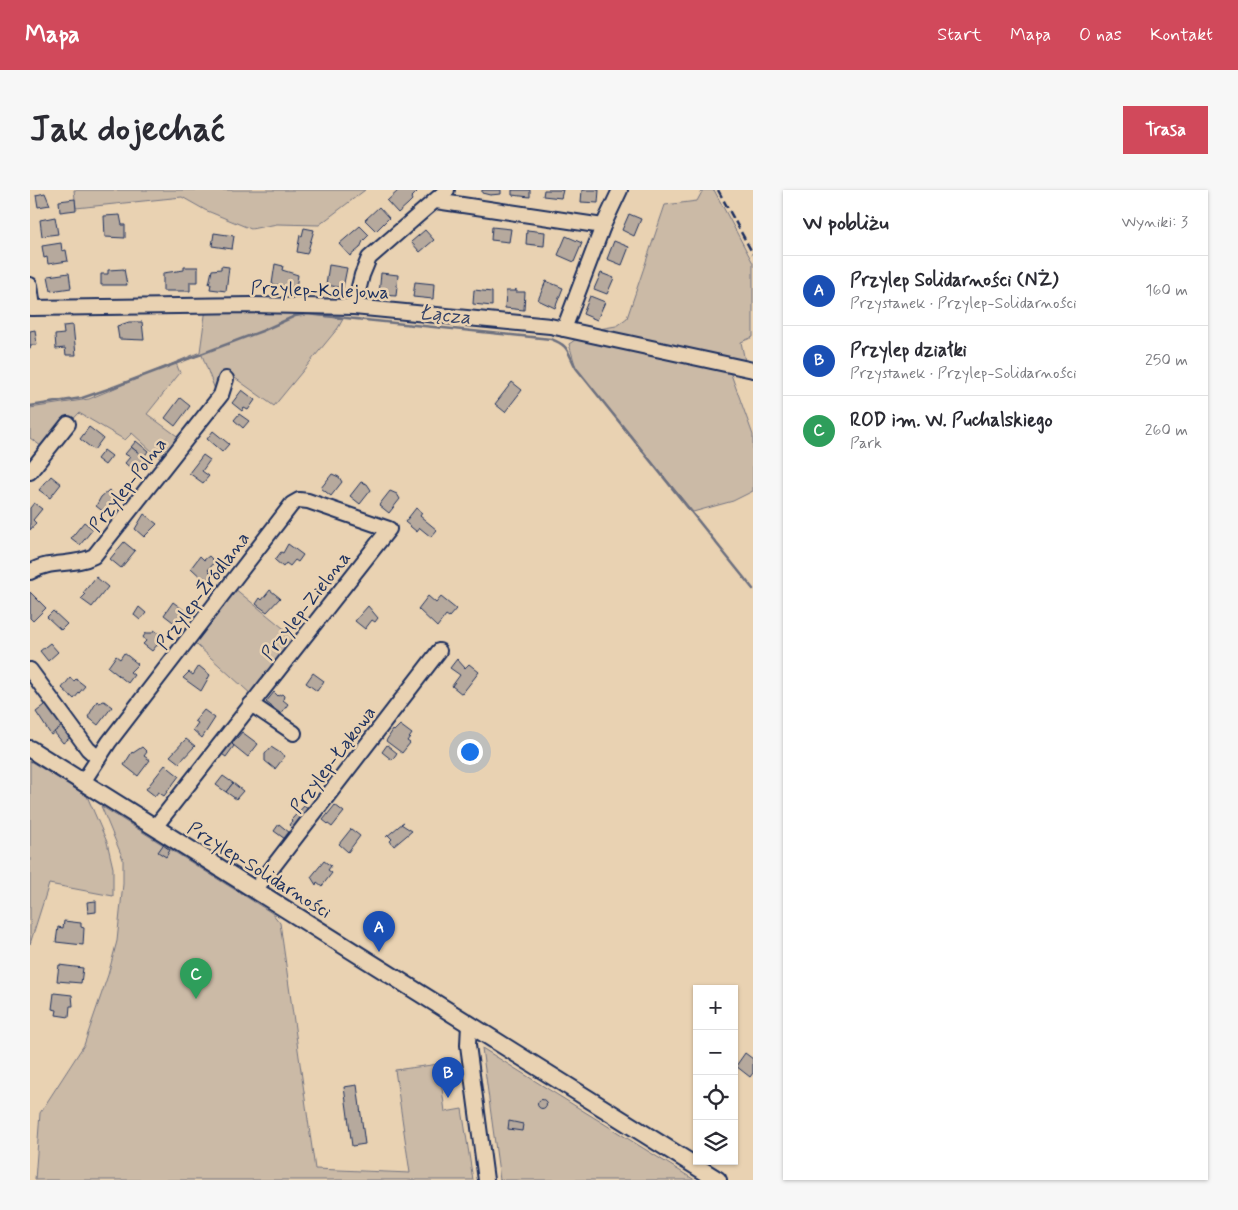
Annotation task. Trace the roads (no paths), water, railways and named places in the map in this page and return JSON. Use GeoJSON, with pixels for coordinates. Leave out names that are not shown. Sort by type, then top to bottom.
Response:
{"type":"FeatureCollection","features":[{"type":"Feature","properties":{"kind":"main road","name":"Przylep-Solidarności"},"geometry":{"type":"LineString","coordinates":[[30,749],[718,1180]]}},
{"type":"Feature","properties":{"kind":"street"},"geometry":{"type":"LineString","coordinates":[[354,307],[362,275],[369,258],[447,190]]}},
{"type":"Feature","properties":{"kind":"street"},"geometry":{"type":"LineString","coordinates":[[564,328],[603,226],[620,190]]}},
{"type":"Feature","properties":{"kind":"street"},"geometry":{"type":"LineString","coordinates":[[436,201],[603,226]]}},
{"type":"Feature","properties":{"kind":"street"},"geometry":{"type":"LineString","coordinates":[[30,285],[32,308]]}},
{"type":"Feature","properties":{"kind":"street","name":"Przylep-Kolejowa"},"geometry":{"type":"LineString","coordinates":[[32,308],[252,305],[354,307],[564,328],[689,358],[753,370]]}},
{"type":"Feature","properties":{"kind":"street","name":"Przylep-Polna"},"geometry":{"type":"LineString","coordinates":[[30,572],[54,562],[70,564],[82,562],[94,556],[220,395],[226,379]]}},
{"type":"Feature","properties":{"kind":"street"},"geometry":{"type":"LineString","coordinates":[[30,472],[68,424]]}},
{"type":"Feature","properties":{"kind":"street","name":"Przylep-Źródlana"},"geometry":{"type":"LineString","coordinates":[[84,782],[98,758],[292,504],[299,500],[308,501],[389,529]]}},
{"type":"Feature","properties":{"kind":"street","name":"Przylep-Zielona"},"geometry":{"type":"LineString","coordinates":[[155,827],[389,529]]}},
{"type":"Feature","properties":{"kind":"street","name":"Przylep-Łąkowa"},"geometry":{"type":"LineString","coordinates":[[255,890],[439,651]]}},
{"type":"Feature","properties":{"kind":"street"},"geometry":{"type":"LineString","coordinates":[[30,670],[88,749],[98,758]]}},
{"type":"Feature","properties":{"kind":"street"},"geometry":{"type":"LineString","coordinates":[[251,704],[294,733]]}},
{"type":"Feature","properties":{"kind":"street"},"geometry":{"type":"LineString","coordinates":[[469,1024],[468,1045],[486,1180]]}},
{"type":"Feature","properties":{"kind":"waterway","name":"Łącza"},"geometry":{"type":"LineString","coordinates":[[30,406],[82,398],[262,331],[295,316],[307,314],[551,339],[565,347],[576,368],[753,589]]}},
{"type":"Feature","properties":{"kind":"railway"},"geometry":{"type":"LineString","coordinates":[[718,190],[753,254]]}},
{"type":"Feature","properties":{"kind":"place","name":"Przylep Solidarności (NŻ)"},"geometry":{"type":"Point","coordinates":[379,952]}},
{"type":"Feature","properties":{"kind":"place","name":"ROD im. W. Puchalskiego"},"geometry":{"type":"Point","coordinates":[196,999]}},
{"type":"Feature","properties":{"kind":"place","name":"Przylep działki"},"geometry":{"type":"Point","coordinates":[448,1098]}}]}
